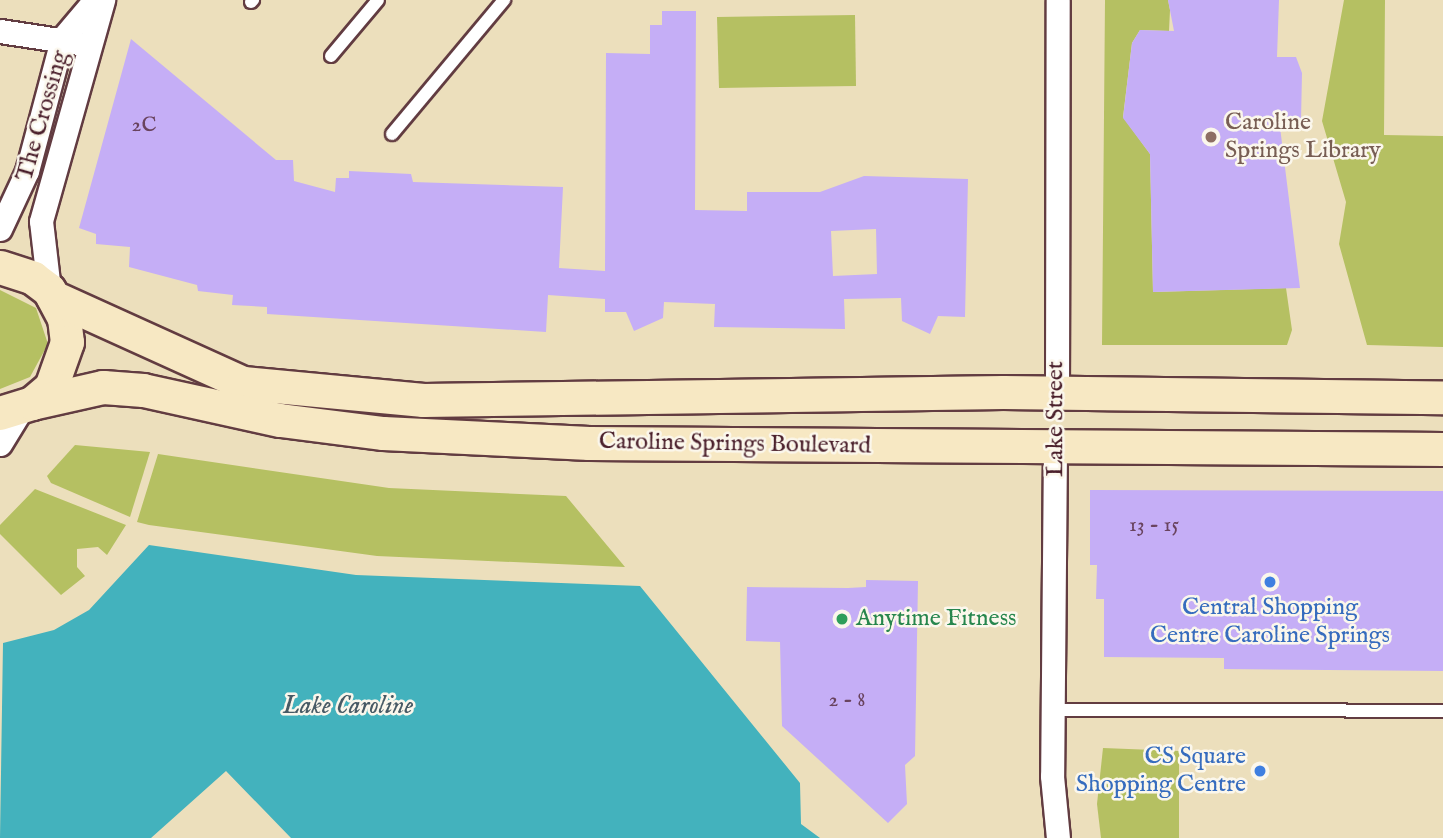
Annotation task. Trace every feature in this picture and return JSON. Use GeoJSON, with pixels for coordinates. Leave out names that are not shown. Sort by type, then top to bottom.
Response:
{"type":"FeatureCollection","features":[{"type":"Feature","properties":{"kind":"main road","name":"Caroline Springs Boulevard"},"geometry":{"type":"LineString","coordinates":[[0,267],[51,294],[243,383],[423,400],[1057,393],[1443,397]]}},
{"type":"Feature","properties":{"kind":"main road"},"geometry":{"type":"LineString","coordinates":[[18,408],[63,366],[66,330],[51,294]]}},
{"type":"Feature","properties":{"kind":"main road","name":"Caroline Springs Boulevard"},"geometry":{"type":"LineString","coordinates":[[18,408],[103,387],[383,433],[589,443],[1443,449]]}},
{"type":"Feature","properties":{"kind":"main road","name":"Lake Street"},"geometry":{"type":"LineString","coordinates":[[1055,447],[1057,393]]}},
{"type":"Feature","properties":{"kind":"street","name":"The Crossing"},"geometry":{"type":"LineString","coordinates":[[0,229],[27,171],[62,39],[95,0]]}},
{"type":"Feature","properties":{"kind":"street","name":"The Crossing"},"geometry":{"type":"LineString","coordinates":[[51,294],[41,221],[103,0]]}},
{"type":"Feature","properties":{"kind":"street","name":"Lake Street"},"geometry":{"type":"LineString","coordinates":[[1057,393],[1058,0]]}},
{"type":"Feature","properties":{"kind":"street"},"geometry":{"type":"LineString","coordinates":[[0,31],[62,39],[91,46]]}},
{"type":"Feature","properties":{"kind":"street"},"geometry":{"type":"LineString","coordinates":[[0,444],[18,408]]}},
{"type":"Feature","properties":{"kind":"street","name":"Lake Street"},"geometry":{"type":"LineString","coordinates":[[1055,447],[1053,710],[1058,838]]}},
{"type":"Feature","properties":{"kind":"lane"},"geometry":{"type":"LineString","coordinates":[[331,56],[378,0]]}},
{"type":"Feature","properties":{"kind":"lane"},"geometry":{"type":"LineString","coordinates":[[392,134],[504,0]]}},
{"type":"Feature","properties":{"kind":"lane"},"geometry":{"type":"LineString","coordinates":[[1053,710],[1443,711]]}},
{"type":"Feature","properties":{"kind":"green space"},"geometry":{"type":"Polygon","coordinates":[[[1105,0],[1168,0],[1170,10],[1169,31],[1140,30],[1132,43],[1123,117],[1150,154],[1153,292],[1286,288],[1292,330],[1287,345],[1102,345],[1105,0]]]}},
{"type":"Feature","properties":{"kind":"green space"},"geometry":{"type":"Polygon","coordinates":[[[1344,0],[1385,0],[1384,135],[1443,136],[1443,347],[1367,345],[1339,244],[1346,202],[1322,121],[1344,0]]]}},
{"type":"Feature","properties":{"kind":"green space"},"geometry":{"type":"Polygon","coordinates":[[[855,15],[856,86],[719,88],[717,17],[855,15]]]}},
{"type":"Feature","properties":{"kind":"green space"},"geometry":{"type":"Polygon","coordinates":[[[0,290],[36,308],[48,344],[30,377],[0,389],[0,290]]]}},
{"type":"Feature","properties":{"kind":"green space"},"geometry":{"type":"Polygon","coordinates":[[[75,445],[150,452],[130,517],[51,483],[47,476],[75,445]]]}},
{"type":"Feature","properties":{"kind":"green space"},"geometry":{"type":"Polygon","coordinates":[[[158,454],[389,488],[566,496],[625,567],[377,556],[137,522],[158,454]]]}},
{"type":"Feature","properties":{"kind":"green space"},"geometry":{"type":"Polygon","coordinates":[[[35,489],[126,525],[107,555],[98,547],[77,549],[77,567],[85,576],[61,595],[0,534],[0,525],[35,489]]]}},
{"type":"Feature","properties":{"kind":"green space"},"geometry":{"type":"Polygon","coordinates":[[[1103,748],[1179,751],[1179,838],[1101,838],[1097,804],[1103,748]]]}},
{"type":"Feature","properties":{"kind":"water","name":"Lake Caroline"},"geometry":{"type":"Polygon","coordinates":[[[149,545],[356,575],[640,586],[800,783],[801,824],[820,838],[291,838],[226,771],[151,838],[0,838],[3,643],[54,630],[89,610],[149,545]]]}},
{"type":"Feature","properties":{"kind":"building","name":"Caroline Springs Library"},"geometry":{"type":"Polygon","coordinates":[[[1168,0],[1279,0],[1277,57],[1296,57],[1302,73],[1301,121],[1279,119],[1300,288],[1153,292],[1150,154],[1123,118],[1132,43],[1140,30],[1174,31],[1168,0]]]}},
{"type":"Feature","properties":{"kind":"building"},"geometry":{"type":"Polygon","coordinates":[[[662,11],[696,11],[695,210],[747,211],[747,192],[820,192],[864,176],[968,179],[965,317],[938,316],[930,334],[902,321],[901,298],[844,299],[845,329],[714,327],[715,304],[664,302],[663,318],[634,331],[626,312],[605,312],[605,299],[548,295],[546,332],[267,314],[267,307],[232,305],[233,295],[198,291],[197,285],[129,267],[130,247],[96,244],[96,234],[79,228],[131,39],[276,160],[293,160],[294,181],[335,192],[336,178],[349,178],[349,171],[411,174],[413,182],[563,187],[559,268],[605,271],[606,53],[650,54],[650,25],[662,25],[662,11]],[[876,229],[831,231],[833,276],[877,274],[876,229]]]}},
{"type":"Feature","properties":{"kind":"building","name":"Central Shopping Centre Caroline Springs"},"geometry":{"type":"Polygon","coordinates":[[[1090,490],[1443,491],[1443,671],[1224,669],[1224,658],[1104,657],[1104,599],[1096,599],[1097,565],[1090,565],[1090,490]]]}},
{"type":"Feature","properties":{"kind":"building"},"geometry":{"type":"Polygon","coordinates":[[[866,580],[918,581],[915,756],[905,765],[907,804],[888,823],[782,726],[780,642],[746,641],[747,587],[866,587],[866,580]]]}},
{"type":"Feature","properties":{"kind":"place","name":"Caroline Springs Library"},"geometry":{"type":"Point","coordinates":[1211,137]}},
{"type":"Feature","properties":{"kind":"place","name":"Central Shopping Centre Caroline Springs"},"geometry":{"type":"Point","coordinates":[1270,582]}},
{"type":"Feature","properties":{"kind":"place","name":"Anytime Fitness"},"geometry":{"type":"Point","coordinates":[842,619]}},
{"type":"Feature","properties":{"kind":"place","name":"CS Square Shopping Centre"},"geometry":{"type":"Point","coordinates":[1260,771]}}]}
